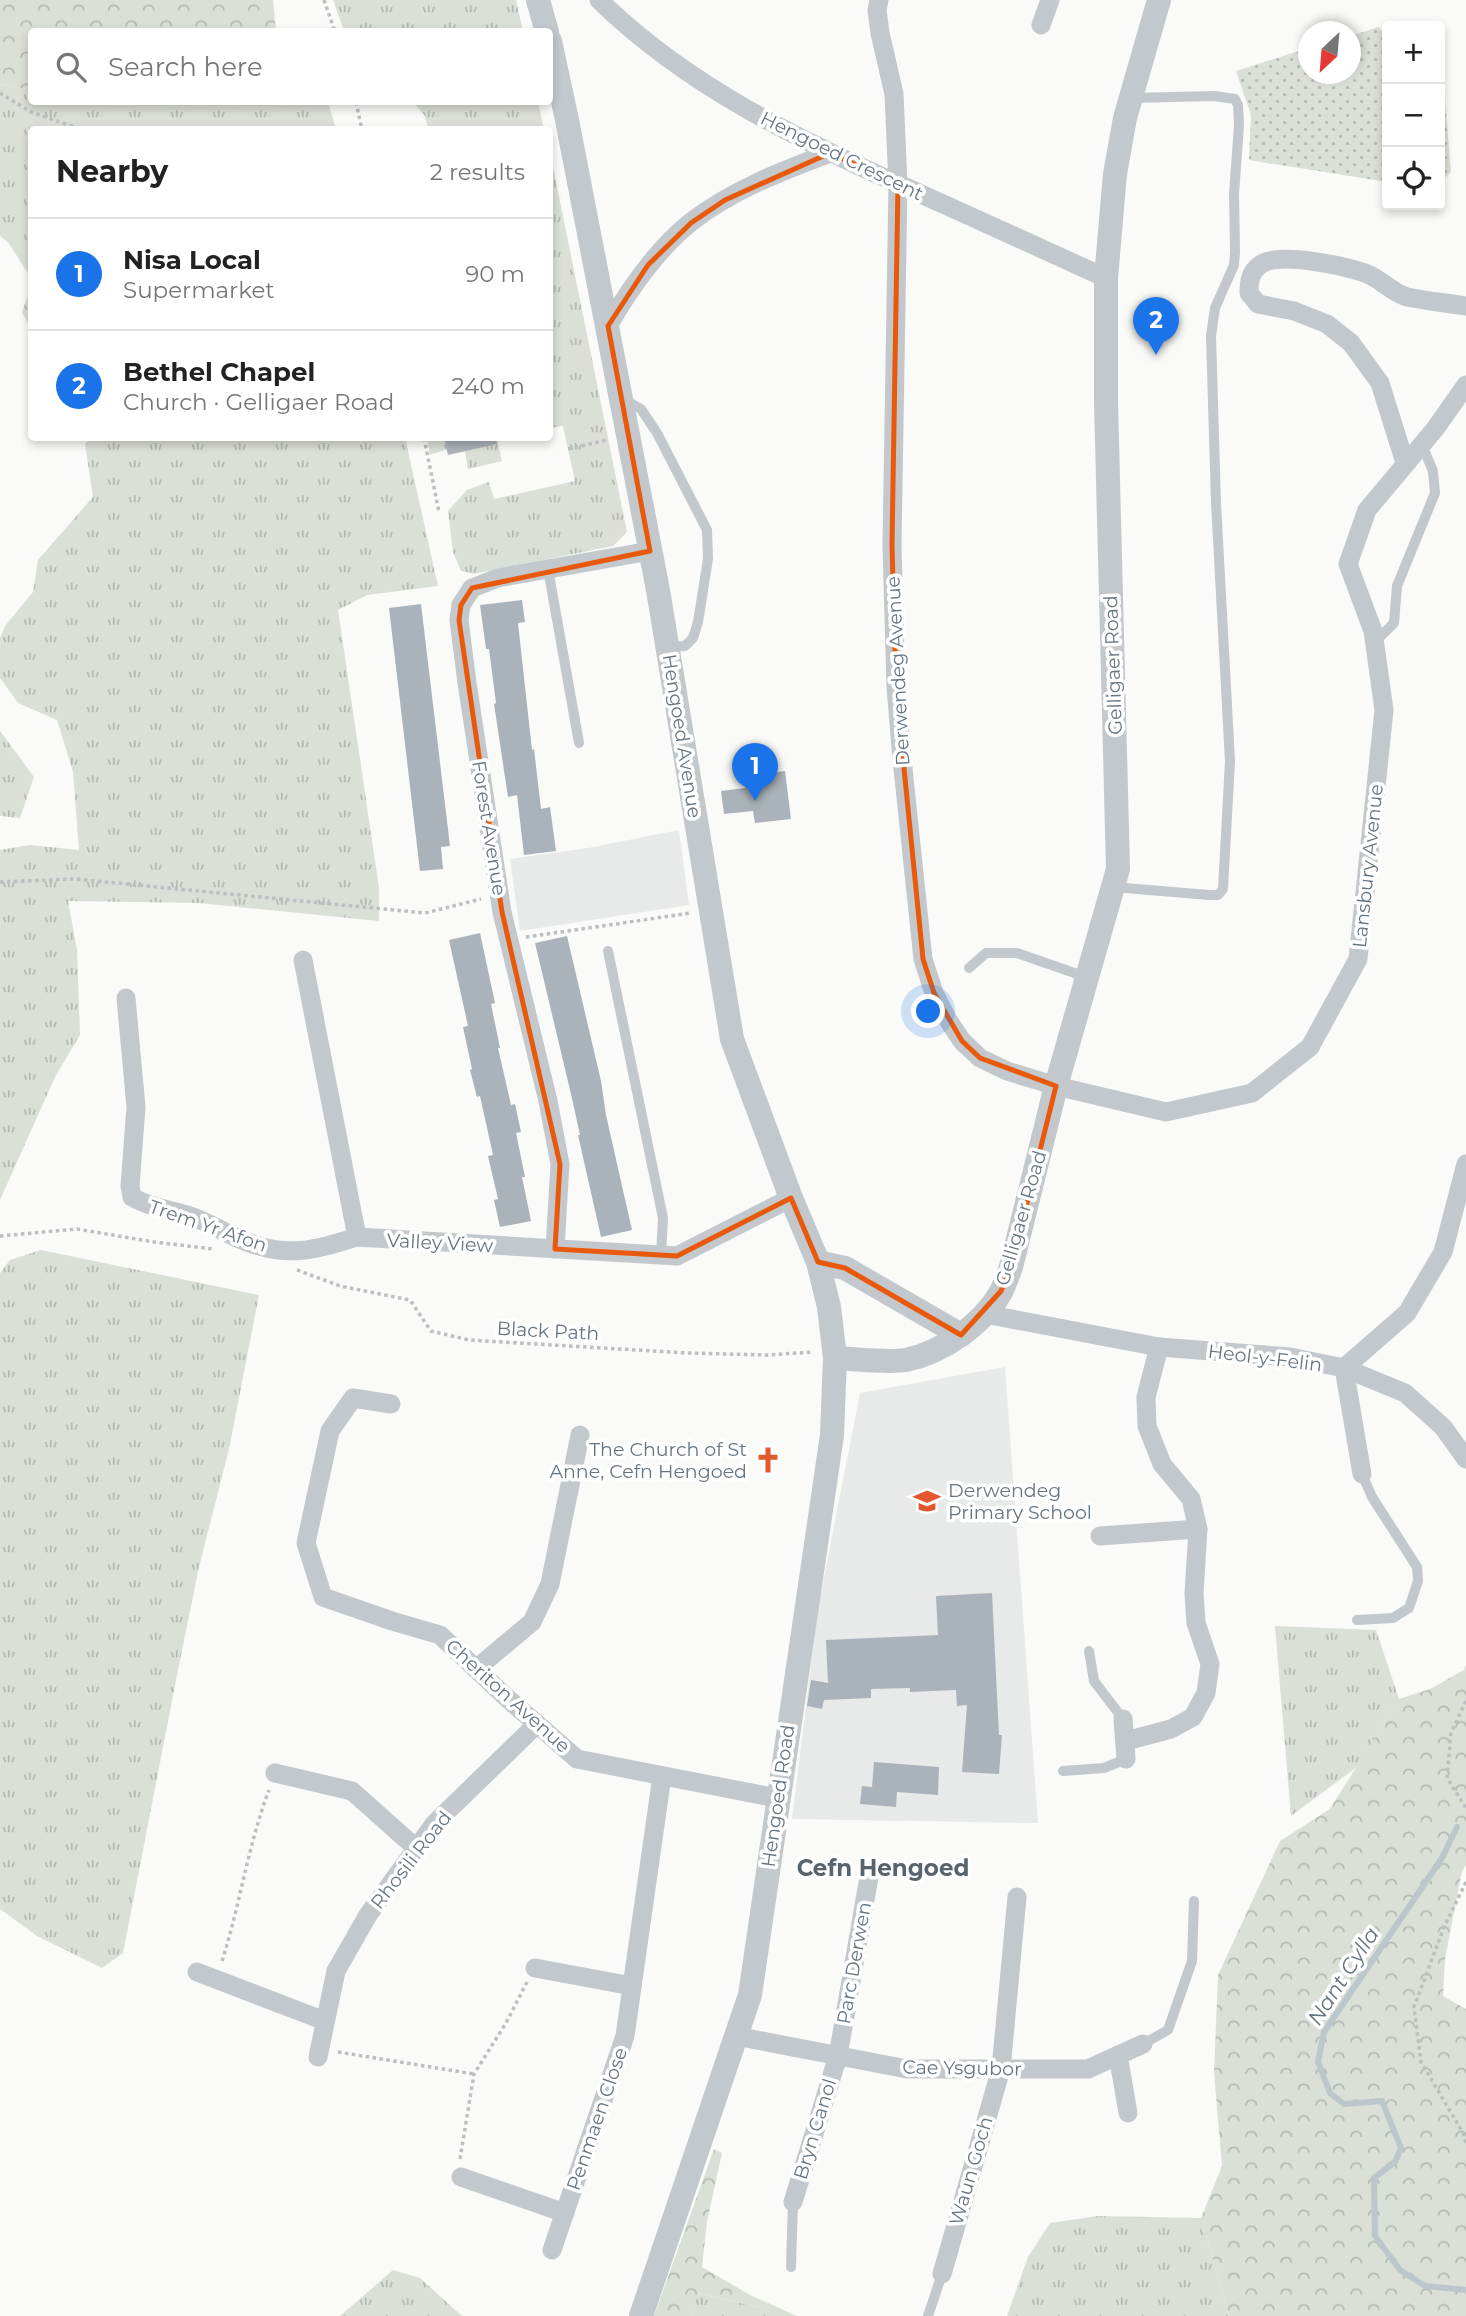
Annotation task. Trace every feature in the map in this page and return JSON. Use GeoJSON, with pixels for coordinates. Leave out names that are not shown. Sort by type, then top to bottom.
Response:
{"type":"FeatureCollection","features":[{"type":"Feature","properties":{"kind":"street"},"geometry":{"type":"LineString","coordinates":[[538,0],[546,28]]}},
{"type":"Feature","properties":{"kind":"street","name":"Hengoed Crescent"},"geometry":{"type":"LineString","coordinates":[[599,0],[617,18],[713,91],[767,122],[1107,278]]}},
{"type":"Feature","properties":{"kind":"street","name":"Derwendeg Avenue"},"geometry":{"type":"LineString","coordinates":[[879,0],[877,10],[880,33],[894,94],[898,184],[892,545],[896,688],[923,959],[934,993],[962,1041],[980,1058],[1007,1071],[1056,1086]]}},
{"type":"Feature","properties":{"kind":"street"},"geometry":{"type":"LineString","coordinates":[[1041,25],[1049,0]]}},
{"type":"Feature","properties":{"kind":"street","name":"Gelligaer Road"},"geometry":{"type":"LineString","coordinates":[[835,1355],[905,1360],[935,1350],[961,1335],[985,1314],[1001,1292],[1011,1267],[1056,1086],[1118,869],[1106,402],[1107,278],[1115,174],[1130,98],[1159,0]]}},
{"type":"Feature","properties":{"kind":"street","name":"Hengoed Avenue"},"geometry":{"type":"LineString","coordinates":[[553,56],[650,551],[732,1039],[791,1198],[818,1262]]}},
{"type":"Feature","properties":{"kind":"street"},"geometry":{"type":"LineString","coordinates":[[608,326],[625,296],[648,265],[691,223],[742,191],[830,153]]}},
{"type":"Feature","properties":{"kind":"street"},"geometry":{"type":"LineString","coordinates":[[1405,463],[1380,383],[1350,343],[1327,324],[1294,311],[1258,304],[1239,278],[1266,261],[1307,261],[1367,274],[1405,296],[1466,306]]}},
{"type":"Feature","properties":{"kind":"street","name":"Lansbury Avenue"},"geometry":{"type":"LineString","coordinates":[[1056,1086],[1166,1112],[1252,1093],[1310,1047],[1358,959],[1384,710],[1373,631],[1348,564],[1367,510],[1435,429],[1466,385]]}},
{"type":"Feature","properties":{"kind":"street","name":"Forest Avenue"},"geometry":{"type":"LineString","coordinates":[[555,1249],[560,1164],[500,894],[467,683],[459,620],[461,605],[472,588],[498,578],[650,551]]}},
{"type":"Feature","properties":{"kind":"street"},"geometry":{"type":"LineString","coordinates":[[303,960],[357,1237]]}},
{"type":"Feature","properties":{"kind":"street","name":"Trem Yr Afon"},"geometry":{"type":"LineString","coordinates":[[126,998],[136,1107],[130,1186],[132,1196],[141,1202],[194,1218],[247,1242],[293,1251],[303,1252],[357,1237]]}},
{"type":"Feature","properties":{"kind":"street","name":"Heol-y-Felin"},"geometry":{"type":"LineString","coordinates":[[985,1314],[1159,1347],[1290,1357],[1344,1368],[1407,1313],[1443,1252],[1466,1164]]}},
{"type":"Feature","properties":{"kind":"street","name":"Valley View"},"geometry":{"type":"LineString","coordinates":[[357,1237],[677,1256],[791,1198]]}},
{"type":"Feature","properties":{"kind":"street"},"geometry":{"type":"LineString","coordinates":[[818,1262],[845,1268],[961,1335]]}},
{"type":"Feature","properties":{"kind":"street","name":"Hengoed Road"},"geometry":{"type":"LineString","coordinates":[[641,2316],[750,1995],[832,1435],[835,1355],[829,1307],[818,1262]]}},
{"type":"Feature","properties":{"kind":"street"},"geometry":{"type":"LineString","coordinates":[[1123,1719],[1126,1750],[1193,1717],[1206,1693],[1210,1664],[1196,1623],[1194,1593],[1198,1529],[1191,1499],[1162,1464],[1147,1426],[1146,1397],[1159,1347]]}},
{"type":"Feature","properties":{"kind":"street"},"geometry":{"type":"LineString","coordinates":[[1344,1368],[1405,1393],[1443,1427],[1466,1458]]}},
{"type":"Feature","properties":{"kind":"street"},"geometry":{"type":"LineString","coordinates":[[1344,1368],[1362,1474]]}},
{"type":"Feature","properties":{"kind":"street","name":"Cheriton Avenue"},"geometry":{"type":"LineString","coordinates":[[391,1404],[353,1398],[330,1431],[306,1543],[323,1597],[440,1635],[577,1759],[777,1798]]}},
{"type":"Feature","properties":{"kind":"street"},"geometry":{"type":"LineString","coordinates":[[476,1669],[532,1622],[551,1584],[580,1435]]}},
{"type":"Feature","properties":{"kind":"street"},"geometry":{"type":"LineString","coordinates":[[1100,1536],[1198,1529]]}},
{"type":"Feature","properties":{"kind":"street","name":"Rhosili Road"},"geometry":{"type":"LineString","coordinates":[[318,2053],[336,1971],[368,1915],[433,1824],[537,1724]]}},
{"type":"Feature","properties":{"kind":"street"},"geometry":{"type":"LineString","coordinates":[[275,1773],[352,1791],[416,1847]]}},
{"type":"Feature","properties":{"kind":"street","name":"Penmaen Close"},"geometry":{"type":"LineString","coordinates":[[552,2250],[625,2036],[662,1776]]}},
{"type":"Feature","properties":{"kind":"street","name":"Parc Derwen"},"geometry":{"type":"LineString","coordinates":[[838,2056],[870,1871]]}},
{"type":"Feature","properties":{"kind":"street","name":"Waun Goch"},"geometry":{"type":"LineString","coordinates":[[942,2274],[1001,2069],[1017,1897]]}},
{"type":"Feature","properties":{"kind":"street"},"geometry":{"type":"LineString","coordinates":[[535,1968],[632,1986]]}},
{"type":"Feature","properties":{"kind":"street"},"geometry":{"type":"LineString","coordinates":[[197,1972],[325,2021]]}},
{"type":"Feature","properties":{"kind":"street","name":"Cae Ysgubor"},"geometry":{"type":"LineString","coordinates":[[736,2036],[907,2069],[1088,2069],[1143,2044]]}},
{"type":"Feature","properties":{"kind":"street"},"geometry":{"type":"LineString","coordinates":[[1118,2055],[1128,2113]]}},
{"type":"Feature","properties":{"kind":"street","name":"Bryn Canol"},"geometry":{"type":"LineString","coordinates":[[793,2202],[838,2056]]}},
{"type":"Feature","properties":{"kind":"street"},"geometry":{"type":"LineString","coordinates":[[461,2177],[565,2213]]}},
{"type":"Feature","properties":{"kind":"lane"},"geometry":{"type":"LineString","coordinates":[[1113,887],[1218,895],[1223,889],[1230,761],[1216,516],[1211,336],[1215,308],[1239,278],[1234,265],[1238,105],[1235,99],[1214,96],[1130,98]]}},
{"type":"Feature","properties":{"kind":"lane"},"geometry":{"type":"LineString","coordinates":[[622,398],[641,409],[657,433],[707,530],[708,559],[693,638],[685,646],[667,648]]}},
{"type":"Feature","properties":{"kind":"lane"},"geometry":{"type":"LineString","coordinates":[[1374,643],[1394,623],[1397,586],[1435,493],[1433,471],[1422,444]]}},
{"type":"Feature","properties":{"kind":"lane"},"geometry":{"type":"LineString","coordinates":[[548,569],[579,743]]}},
{"type":"Feature","properties":{"kind":"lane"},"geometry":{"type":"LineString","coordinates":[[608,951],[663,1218],[661,1255]]}},
{"type":"Feature","properties":{"kind":"lane"},"geometry":{"type":"LineString","coordinates":[[969,968],[986,953],[1017,953],[1087,977]]}},
{"type":"Feature","properties":{"kind":"lane"},"geometry":{"type":"LineString","coordinates":[[1357,1620],[1393,1618],[1409,1608],[1419,1581],[1417,1567],[1372,1497],[1362,1474]]}},
{"type":"Feature","properties":{"kind":"lane"},"geometry":{"type":"LineString","coordinates":[[1089,1651],[1094,1681],[1123,1719]]}},
{"type":"Feature","properties":{"kind":"lane"},"geometry":{"type":"LineString","coordinates":[[1063,1771],[1104,1768],[1126,1750]]}},
{"type":"Feature","properties":{"kind":"lane"},"geometry":{"type":"LineString","coordinates":[[1143,2044],[1168,2030],[1192,1961],[1194,1901]]}},
{"type":"Feature","properties":{"kind":"lane"},"geometry":{"type":"LineString","coordinates":[[791,2267],[793,2202]]}},
{"type":"Feature","properties":{"kind":"lane"},"geometry":{"type":"LineString","coordinates":[[928,2316],[942,2274]]}},
{"type":"Feature","properties":{"kind":"path"},"geometry":{"type":"LineString","coordinates":[[324,0],[334,28]]}},
{"type":"Feature","properties":{"kind":"path"},"geometry":{"type":"LineString","coordinates":[[0,93],[31,111],[72,126]]}},
{"type":"Feature","properties":{"kind":"path"},"geometry":{"type":"LineString","coordinates":[[357,105],[361,126]]}},
{"type":"Feature","properties":{"kind":"path"},"geometry":{"type":"LineString","coordinates":[[568,449],[628,435]]}},
{"type":"Feature","properties":{"kind":"path"},"geometry":{"type":"LineString","coordinates":[[426,441],[439,512]]}},
{"type":"Feature","properties":{"kind":"path"},"geometry":{"type":"LineString","coordinates":[[0,883],[75,879],[425,913],[500,894]]}},
{"type":"Feature","properties":{"kind":"path"},"geometry":{"type":"LineString","coordinates":[[509,939],[711,910]]}},
{"type":"Feature","properties":{"kind":"path"},"geometry":{"type":"LineString","coordinates":[[0,1236],[77,1229],[224,1250]]}},
{"type":"Feature","properties":{"kind":"path","name":"Black Path"},"geometry":{"type":"LineString","coordinates":[[315,1249],[310,1262],[293,1266],[340,1286],[410,1300],[431,1331],[469,1340],[687,1353],[835,1355]]}},
{"type":"Feature","properties":{"kind":"path"},"geometry":{"type":"LineString","coordinates":[[1466,1701],[1451,1732],[1447,1778],[1466,1808]]}},
{"type":"Feature","properties":{"kind":"path"},"geometry":{"type":"LineString","coordinates":[[216,1979],[234,1923],[259,1815],[275,1773]]}},
{"type":"Feature","properties":{"kind":"path"},"geometry":{"type":"LineString","coordinates":[[1466,1882],[1444,1927],[1414,2007],[1421,2062],[1463,2133],[1466,2143]]}},
{"type":"Feature","properties":{"kind":"path"},"geometry":{"type":"LineString","coordinates":[[461,2177],[460,2157],[474,2074],[506,2023],[535,1968]]}},
{"type":"Feature","properties":{"kind":"path"},"geometry":{"type":"LineString","coordinates":[[318,2053],[474,2074]]}},
{"type":"Feature","properties":{"kind":"highlighted area"},"geometry":{"type":"Polygon","coordinates":[[[830,153],[898,184],[892,545],[896,688],[923,959],[934,993],[962,1041],[980,1058],[1056,1086],[1011,1267],[1001,1291],[961,1335],[845,1268],[818,1262],[791,1198],[677,1256],[555,1249],[560,1164],[502,912],[459,620],[461,605],[472,588],[650,551],[608,326],[648,265],[691,223],[725,200],[830,153]]]}},
{"type":"Feature","properties":{"kind":"shaded area"},"geometry":{"type":"Polygon","coordinates":[[[679,830],[689,905],[520,931],[510,859],[588,848],[679,830]]]}},
{"type":"Feature","properties":{"kind":"shaded area","name":"Derwendeg Primary School"},"geometry":{"type":"Polygon","coordinates":[[[1005,1367],[1038,1823],[792,1819],[818,1608],[860,1393],[1005,1367]]]}},
{"type":"Feature","properties":{"kind":"green space"},"geometry":{"type":"Polygon","coordinates":[[[0,0],[273,0],[276,28],[28,28],[28,89],[0,84],[0,0]]]}},
{"type":"Feature","properties":{"kind":"green space"},"geometry":{"type":"Polygon","coordinates":[[[333,0],[516,0],[522,28],[343,28],[333,0]]]}},
{"type":"Feature","properties":{"kind":"green space"},"geometry":{"type":"Polygon","coordinates":[[[1378,27],[1382,31],[1382,181],[1249,160],[1251,115],[1236,71],[1298,51],[1298,84],[1361,84],[1361,33],[1378,27]]]}},
{"type":"Feature","properties":{"kind":"green space"},"geometry":{"type":"Polygon","coordinates":[[[0,84],[28,89],[28,105],[329,105],[335,126],[28,126],[28,273],[8,242],[0,236],[0,84]]]}},
{"type":"Feature","properties":{"kind":"green space"},"geometry":{"type":"Polygon","coordinates":[[[1445,101],[1451,172],[1445,177],[1445,101]]]}},
{"type":"Feature","properties":{"kind":"green space"},"geometry":{"type":"Polygon","coordinates":[[[116,105],[282,107],[123,106],[116,105]]]}},
{"type":"Feature","properties":{"kind":"green space"},"geometry":{"type":"Polygon","coordinates":[[[416,105],[539,105],[543,126],[427,126],[425,116],[416,105]]]}},
{"type":"Feature","properties":{"kind":"green space"},"geometry":{"type":"Polygon","coordinates":[[[553,167],[627,532],[613,546],[474,574],[461,571],[453,552],[448,511],[467,490],[489,482],[494,499],[575,481],[563,426],[553,428],[553,167]]]}},
{"type":"Feature","properties":{"kind":"green space"},"geometry":{"type":"Polygon","coordinates":[[[28,295],[28,323],[22,312],[28,295]]]}},
{"type":"Feature","properties":{"kind":"green space"},"geometry":{"type":"Polygon","coordinates":[[[88,441],[406,441],[438,586],[367,595],[338,610],[379,888],[379,921],[199,903],[68,901],[77,950],[80,1035],[56,1075],[0,1200],[0,850],[30,845],[79,850],[73,772],[57,720],[18,703],[0,678],[0,638],[5,626],[33,592],[38,560],[93,497],[85,444],[88,441]]]}},
{"type":"Feature","properties":{"kind":"green space"},"geometry":{"type":"Polygon","coordinates":[[[428,441],[445,441],[447,449],[430,455],[428,441]]]}},
{"type":"Feature","properties":{"kind":"green space"},"geometry":{"type":"Polygon","coordinates":[[[477,441],[497,441],[502,461],[468,469],[465,451],[478,448],[477,441]]]}},
{"type":"Feature","properties":{"kind":"green space"},"geometry":{"type":"Polygon","coordinates":[[[0,731],[34,777],[20,818],[0,816],[0,731]]]}},
{"type":"Feature","properties":{"kind":"green space"},"geometry":{"type":"Polygon","coordinates":[[[41,1250],[259,1295],[229,1449],[199,1567],[123,1953],[102,1968],[37,1936],[0,1909],[0,1273],[10,1260],[41,1250]]]}},
{"type":"Feature","properties":{"kind":"green space"},"geometry":{"type":"Polygon","coordinates":[[[1275,1626],[1376,1630],[1399,1699],[1357,1767],[1291,1816],[1275,1626]]]}},
{"type":"Feature","properties":{"kind":"green space"},"geometry":{"type":"Polygon","coordinates":[[[1466,1665],[1466,1865],[1462,1871],[1445,1959],[1443,1996],[1466,2009],[1466,2316],[1229,2316],[1201,2218],[1222,2166],[1214,2072],[1218,1975],[1280,1841],[1330,1809],[1399,1699],[1430,1689],[1464,1670],[1466,1665]]]}},
{"type":"Feature","properties":{"kind":"green space"},"geometry":{"type":"Polygon","coordinates":[[[714,2149],[722,2153],[707,2222],[702,2267],[768,2303],[758,2307],[698,2293],[691,2316],[654,2316],[714,2149]]]}},
{"type":"Feature","properties":{"kind":"green space"},"geometry":{"type":"Polygon","coordinates":[[[1098,2216],[1201,2218],[1229,2316],[1007,2316],[1028,2257],[1050,2223],[1098,2216]]]}},
{"type":"Feature","properties":{"kind":"green space"},"geometry":{"type":"Polygon","coordinates":[[[393,2270],[420,2278],[462,2316],[340,2316],[393,2270]]]}},
{"type":"Feature","properties":{"kind":"green space"},"geometry":{"type":"Polygon","coordinates":[[[697,2293],[758,2307],[768,2303],[797,2316],[691,2316],[697,2293]]]}},
{"type":"Feature","properties":{"kind":"building"},"geometry":{"type":"Polygon","coordinates":[[[445,441],[496,441],[497,444],[448,455],[445,441]]]}},
{"type":"Feature","properties":{"kind":"building"},"geometry":{"type":"Polygon","coordinates":[[[522,600],[525,622],[518,623],[532,750],[534,749],[541,809],[550,807],[556,851],[524,855],[517,795],[508,797],[489,649],[486,649],[480,605],[522,600]]]}},
{"type":"Feature","properties":{"kind":"building"},"geometry":{"type":"Polygon","coordinates":[[[421,604],[450,846],[441,847],[443,869],[420,871],[389,608],[421,604]]]}},
{"type":"Feature","properties":{"kind":"building"},"geometry":{"type":"Polygon","coordinates":[[[757,769],[763,774],[785,771],[791,819],[755,823],[753,811],[724,814],[721,791],[745,788],[743,771],[757,769]]]}},
{"type":"Feature","properties":{"kind":"building"},"geometry":{"type":"Polygon","coordinates":[[[480,933],[495,1003],[491,1004],[498,1048],[511,1105],[515,1104],[521,1132],[516,1133],[531,1221],[500,1227],[494,1200],[498,1199],[488,1156],[493,1155],[480,1096],[477,1097],[470,1070],[472,1069],[463,1027],[468,1026],[449,940],[480,933]]]}},
{"type":"Feature","properties":{"kind":"building"},"geometry":{"type":"Polygon","coordinates":[[[567,936],[632,1230],[601,1237],[535,943],[567,936]]]}},
{"type":"Feature","properties":{"kind":"building"},"geometry":{"type":"Polygon","coordinates":[[[992,1593],[999,1735],[1002,1735],[999,1774],[962,1772],[967,1705],[957,1706],[956,1690],[910,1692],[910,1688],[871,1689],[871,1698],[824,1700],[822,1709],[807,1706],[811,1680],[828,1683],[826,1640],[938,1635],[936,1596],[992,1593]]]}},
{"type":"Feature","properties":{"kind":"building"},"geometry":{"type":"Polygon","coordinates":[[[874,1762],[939,1767],[938,1795],[897,1792],[896,1807],[860,1804],[862,1786],[872,1787],[874,1762]]]}},
{"type":"Feature","properties":{"kind":"waterway","name":"Nant Cylla"},"geometry":{"type":"LineString","coordinates":[[1457,1827],[1442,1858],[1324,2032],[1318,2062],[1330,2093],[1344,2104],[1382,2101],[1401,2148],[1395,2162],[1374,2178],[1375,2236],[1400,2270],[1425,2286],[1466,2290]]}},
{"type":"Feature","properties":{"kind":"place","name":"Bethel Chapel"},"geometry":{"type":"Point","coordinates":[1156,355]}},
{"type":"Feature","properties":{"kind":"place","name":"Nisa Local"},"geometry":{"type":"Point","coordinates":[755,801]}},
{"type":"Feature","properties":{"kind":"place","name":"The Church of St Anne, Cefn Hengoed"},"geometry":{"type":"Point","coordinates":[768,1460]}},
{"type":"Feature","properties":{"kind":"place","name":"Derwendeg Primary School"},"geometry":{"type":"Point","coordinates":[927,1501]}},
{"type":"Feature","properties":{"kind":"district","name":"Cefn Hengoed"},"geometry":{"type":"Point","coordinates":[883,1868]}}]}
